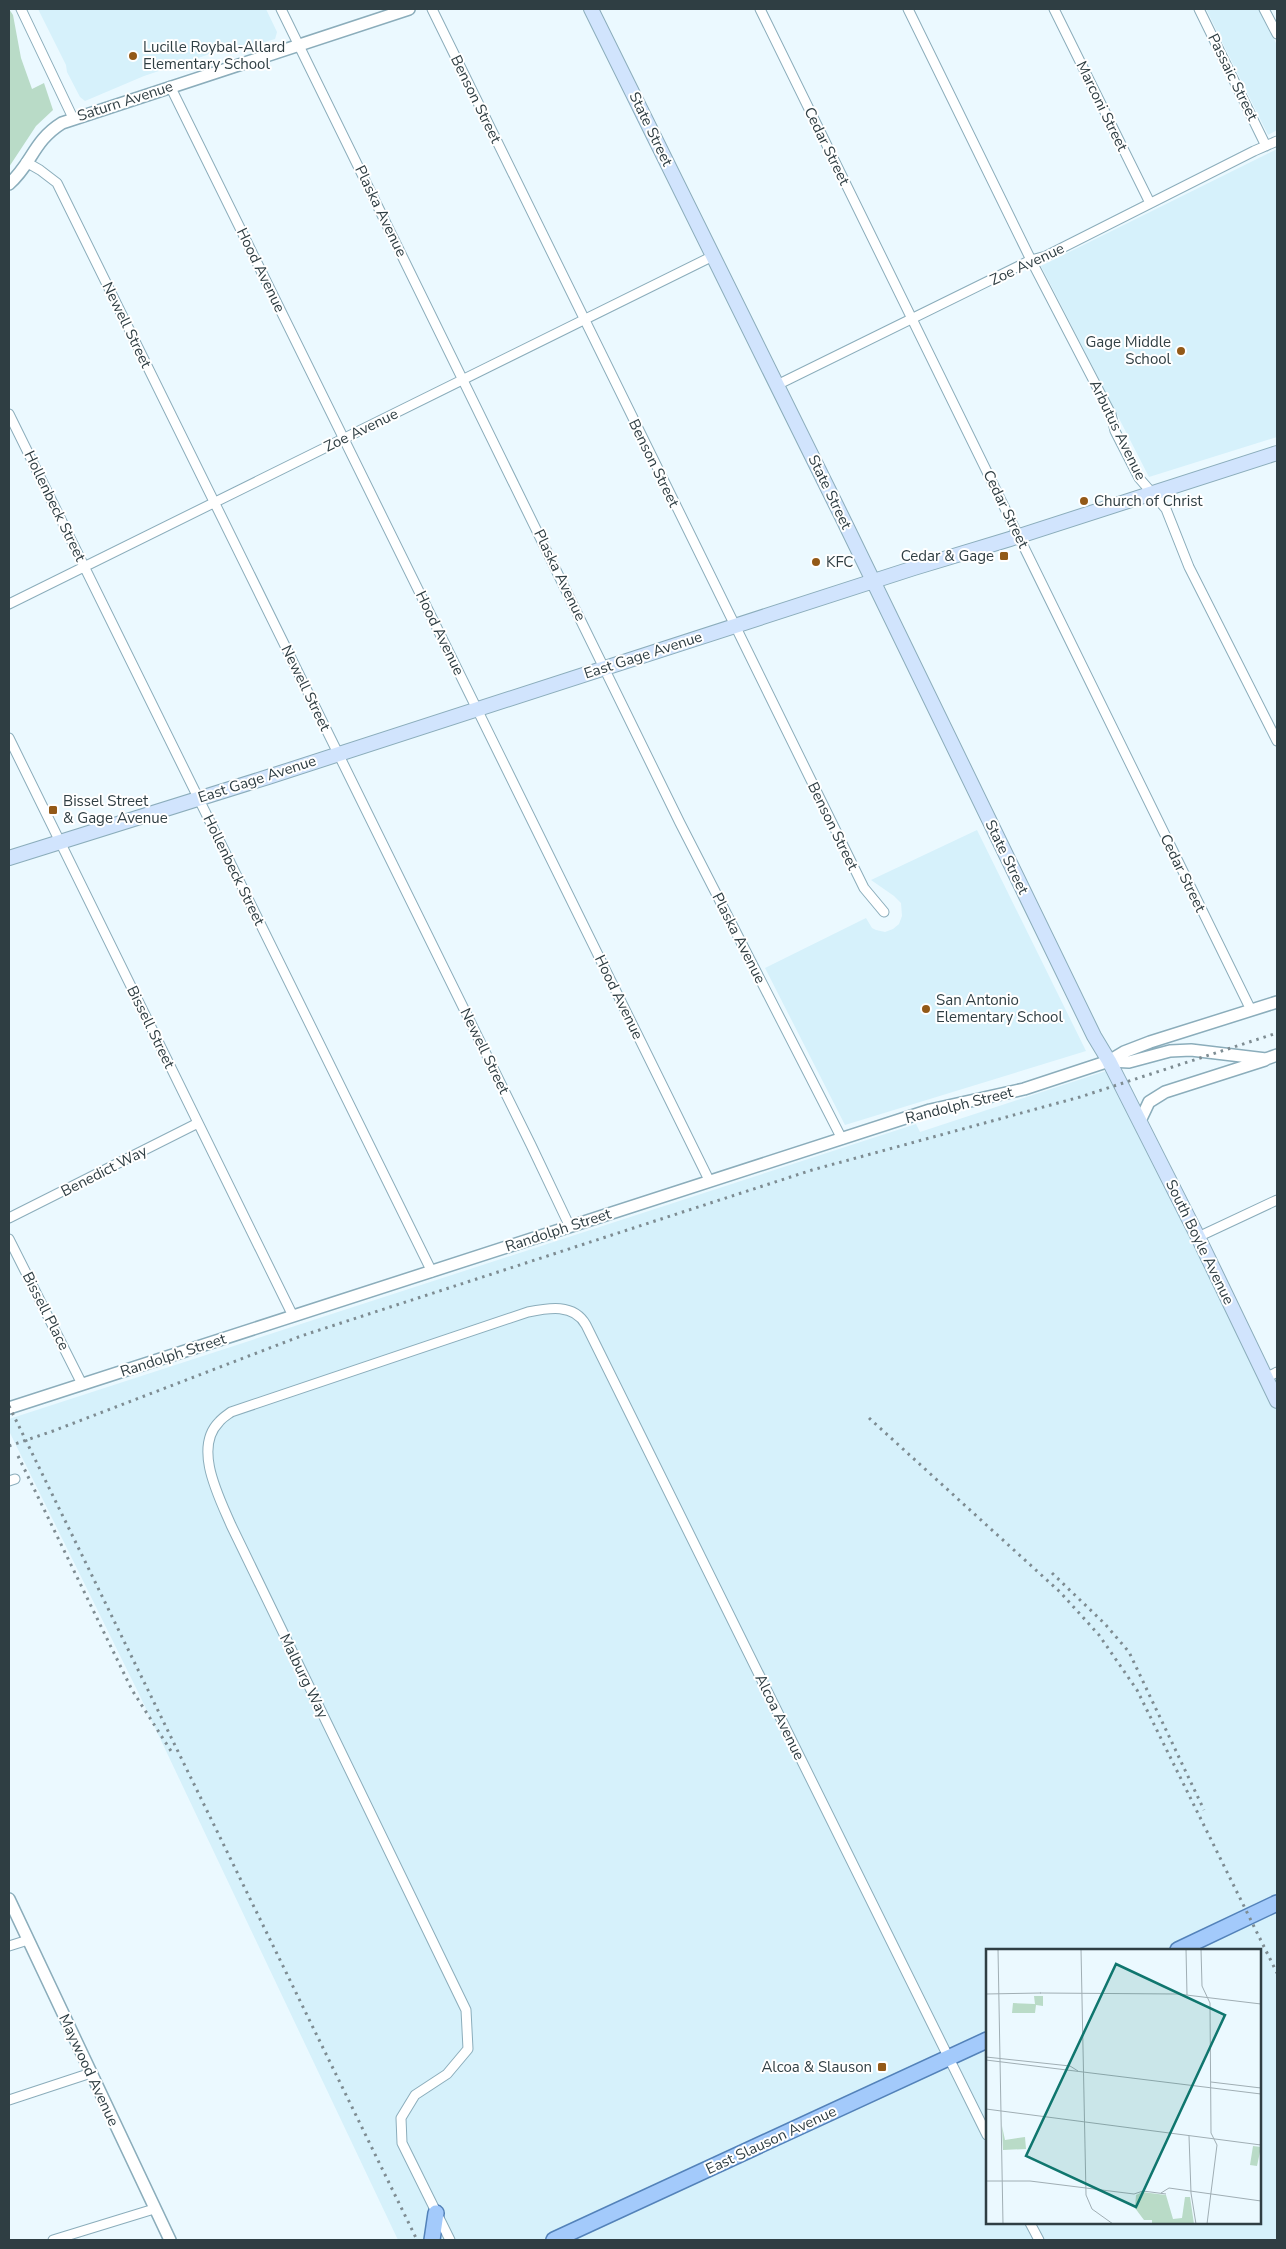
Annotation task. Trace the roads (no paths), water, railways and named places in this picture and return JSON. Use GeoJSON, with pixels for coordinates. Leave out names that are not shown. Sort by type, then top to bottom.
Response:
{"type":"FeatureCollection","features":[{"type":"Feature","properties":{"kind":"main road","name":"State Street"},"geometry":{"type":"LineString","coordinates":[[591,9],[777,385],[1094,1036],[1121,1084]]}},
{"type":"Feature","properties":{"kind":"main road","name":"East Gage Avenue"},"geometry":{"type":"LineString","coordinates":[[9,858],[873,582],[1276,457]]}},
{"type":"Feature","properties":{"kind":"main road","name":"South Boyle Avenue"},"geometry":{"type":"LineString","coordinates":[[1121,1084],[1198,1236],[1272,1375],[1277,1401]]}},
{"type":"Feature","properties":{"kind":"main road"},"geometry":{"type":"LineString","coordinates":[[1180,1949],[1277,1904]]}},
{"type":"Feature","properties":{"kind":"main road","name":"East Slauson Avenue"},"geometry":{"type":"LineString","coordinates":[[554,2240],[986,2040]]}},
{"type":"Feature","properties":{"kind":"main road"},"geometry":{"type":"LineString","coordinates":[[432,2240],[436,2213]]}},
{"type":"Feature","properties":{"kind":"street"},"geometry":{"type":"LineString","coordinates":[[21,9],[74,118]]}},
{"type":"Feature","properties":{"kind":"street","name":"Plaska Avenue"},"geometry":{"type":"LineString","coordinates":[[281,9],[606,668],[680,823],[842,1139]]}},
{"type":"Feature","properties":{"kind":"street","name":"Saturn Avenue"},"geometry":{"type":"LineString","coordinates":[[9,184],[20,173],[42,138],[53,128],[74,118],[409,9]]}},
{"type":"Feature","properties":{"kind":"street","name":"Benson Street"},"geometry":{"type":"LineString","coordinates":[[432,9],[864,888],[884,912]]}},
{"type":"Feature","properties":{"kind":"street","name":"Cedar Street"},"geometry":{"type":"LineString","coordinates":[[760,9],[1252,1010]]}},
{"type":"Feature","properties":{"kind":"street","name":"Arbutus Avenue"},"geometry":{"type":"LineString","coordinates":[[908,9],[1031,260],[1111,414],[1115,431],[1139,478],[1166,509],[1189,567],[1277,741]]}},
{"type":"Feature","properties":{"kind":"street","name":"Marconi Street"},"geometry":{"type":"LineString","coordinates":[[1054,9],[1150,203]]}},
{"type":"Feature","properties":{"kind":"street","name":"Passaic Street"},"geometry":{"type":"LineString","coordinates":[[1199,9],[1266,146]]}},
{"type":"Feature","properties":{"kind":"street"},"geometry":{"type":"LineString","coordinates":[[1264,9],[1277,34]]}},
{"type":"Feature","properties":{"kind":"street","name":"Hood Avenue"},"geometry":{"type":"LineString","coordinates":[[170,86],[709,1180]]}},
{"type":"Feature","properties":{"kind":"street","name":"Zoe Avenue"},"geometry":{"type":"LineString","coordinates":[[777,385],[1031,260],[1046,256],[1277,141]]}},
{"type":"Feature","properties":{"kind":"street","name":"Newell Street"},"geometry":{"type":"LineString","coordinates":[[26,162],[40,170],[57,184],[570,1227]]}},
{"type":"Feature","properties":{"kind":"street","name":"Zoe Avenue"},"geometry":{"type":"LineString","coordinates":[[9,604],[713,256]]}},
{"type":"Feature","properties":{"kind":"street","name":"Hollenbeck Street"},"geometry":{"type":"LineString","coordinates":[[9,414],[432,1272]]}},
{"type":"Feature","properties":{"kind":"street","name":"Bissell Street"},"geometry":{"type":"LineString","coordinates":[[9,738],[293,1316]]}},
{"type":"Feature","properties":{"kind":"street","name":"Randolph Street"},"geometry":{"type":"LineString","coordinates":[[9,1408],[930,1110],[1024,1089],[1109,1061],[1124,1052],[1277,1002]]}},
{"type":"Feature","properties":{"kind":"street","name":"Randolph Street"},"geometry":{"type":"LineString","coordinates":[[1109,1061],[1129,1062],[1170,1051],[1191,1050],[1266,1059],[1277,1055]]}},
{"type":"Feature","properties":{"kind":"street"},"geometry":{"type":"LineString","coordinates":[[1140,1121],[1149,1102],[1165,1092],[1266,1059]]}},
{"type":"Feature","properties":{"kind":"street","name":"Benedict Way"},"geometry":{"type":"LineString","coordinates":[[9,1218],[198,1123]]}},
{"type":"Feature","properties":{"kind":"street"},"geometry":{"type":"LineString","coordinates":[[1198,1236],[1277,1200]]}},
{"type":"Feature","properties":{"kind":"street","name":"Bissell Place"},"geometry":{"type":"LineString","coordinates":[[9,1239],[82,1384]]}},
{"type":"Feature","properties":{"kind":"street","name":"Malburg Way"},"geometry":{"type":"LineString","coordinates":[[450,2240],[402,2143],[401,2118],[415,2095],[447,2074],[468,2049],[466,2010],[231,1525],[208,1470],[209,1437],[218,1422],[232,1412],[528,1312],[548,1308],[562,1308]]}},
{"type":"Feature","properties":{"kind":"street","name":"Alcoa Avenue"},"geometry":{"type":"LineString","coordinates":[[562,1308],[575,1314],[586,1325],[986,2133]]}},
{"type":"Feature","properties":{"kind":"street","name":"Maywood Avenue"},"geometry":{"type":"LineString","coordinates":[[9,1899],[170,2240]]}},
{"type":"Feature","properties":{"kind":"street"},"geometry":{"type":"LineString","coordinates":[[9,1946],[28,1940]]}},
{"type":"Feature","properties":{"kind":"street"},"geometry":{"type":"LineString","coordinates":[[9,2100],[91,2073]]}},
{"type":"Feature","properties":{"kind":"street"},"geometry":{"type":"LineString","coordinates":[[53,2240],[154,2209]]}},
{"type":"Feature","properties":{"kind":"street"},"geometry":{"type":"LineString","coordinates":[[1031,2224],[1039,2240]]}},
{"type":"Feature","properties":{"kind":"railway"},"geometry":{"type":"LineString","coordinates":[[9,1446],[301,1336],[812,1170],[1080,1097],[1277,1033]]}},
{"type":"Feature","properties":{"kind":"railway"},"geometry":{"type":"LineString","coordinates":[[9,1406],[417,2240]]}},
{"type":"Feature","properties":{"kind":"railway"},"geometry":{"type":"LineString","coordinates":[[869,1418],[1060,1592],[1099,1635],[1137,1690],[1277,1973]]}},
{"type":"Feature","properties":{"kind":"railway"},"geometry":{"type":"LineString","coordinates":[[18,1456],[132,1690],[171,1751]]}},
{"type":"Feature","properties":{"kind":"railway"},"geometry":{"type":"LineString","coordinates":[[1052,1573],[1105,1624],[1129,1652],[1204,1810]]}},
{"type":"Feature","properties":{"kind":"place","name":"Lucille Roybal-Allard Elementary School"},"geometry":{"type":"Point","coordinates":[133,56]}},
{"type":"Feature","properties":{"kind":"place","name":"Gage Middle School"},"geometry":{"type":"Point","coordinates":[1181,351]}},
{"type":"Feature","properties":{"kind":"place","name":"Church of Christ"},"geometry":{"type":"Point","coordinates":[1084,501]}},
{"type":"Feature","properties":{"kind":"place","name":"Cedar & Gage"},"geometry":{"type":"Point","coordinates":[1004,556]}},
{"type":"Feature","properties":{"kind":"place","name":"KFC"},"geometry":{"type":"Point","coordinates":[816,562]}},
{"type":"Feature","properties":{"kind":"place","name":"Bissel Street & Gage Avenue"},"geometry":{"type":"Point","coordinates":[53,810]}},
{"type":"Feature","properties":{"kind":"place","name":"San Antonio Elementary School"},"geometry":{"type":"Point","coordinates":[926,1009]}},
{"type":"Feature","properties":{"kind":"place","name":"Alcoa & Slauson"},"geometry":{"type":"Point","coordinates":[882,2067]}}]}
